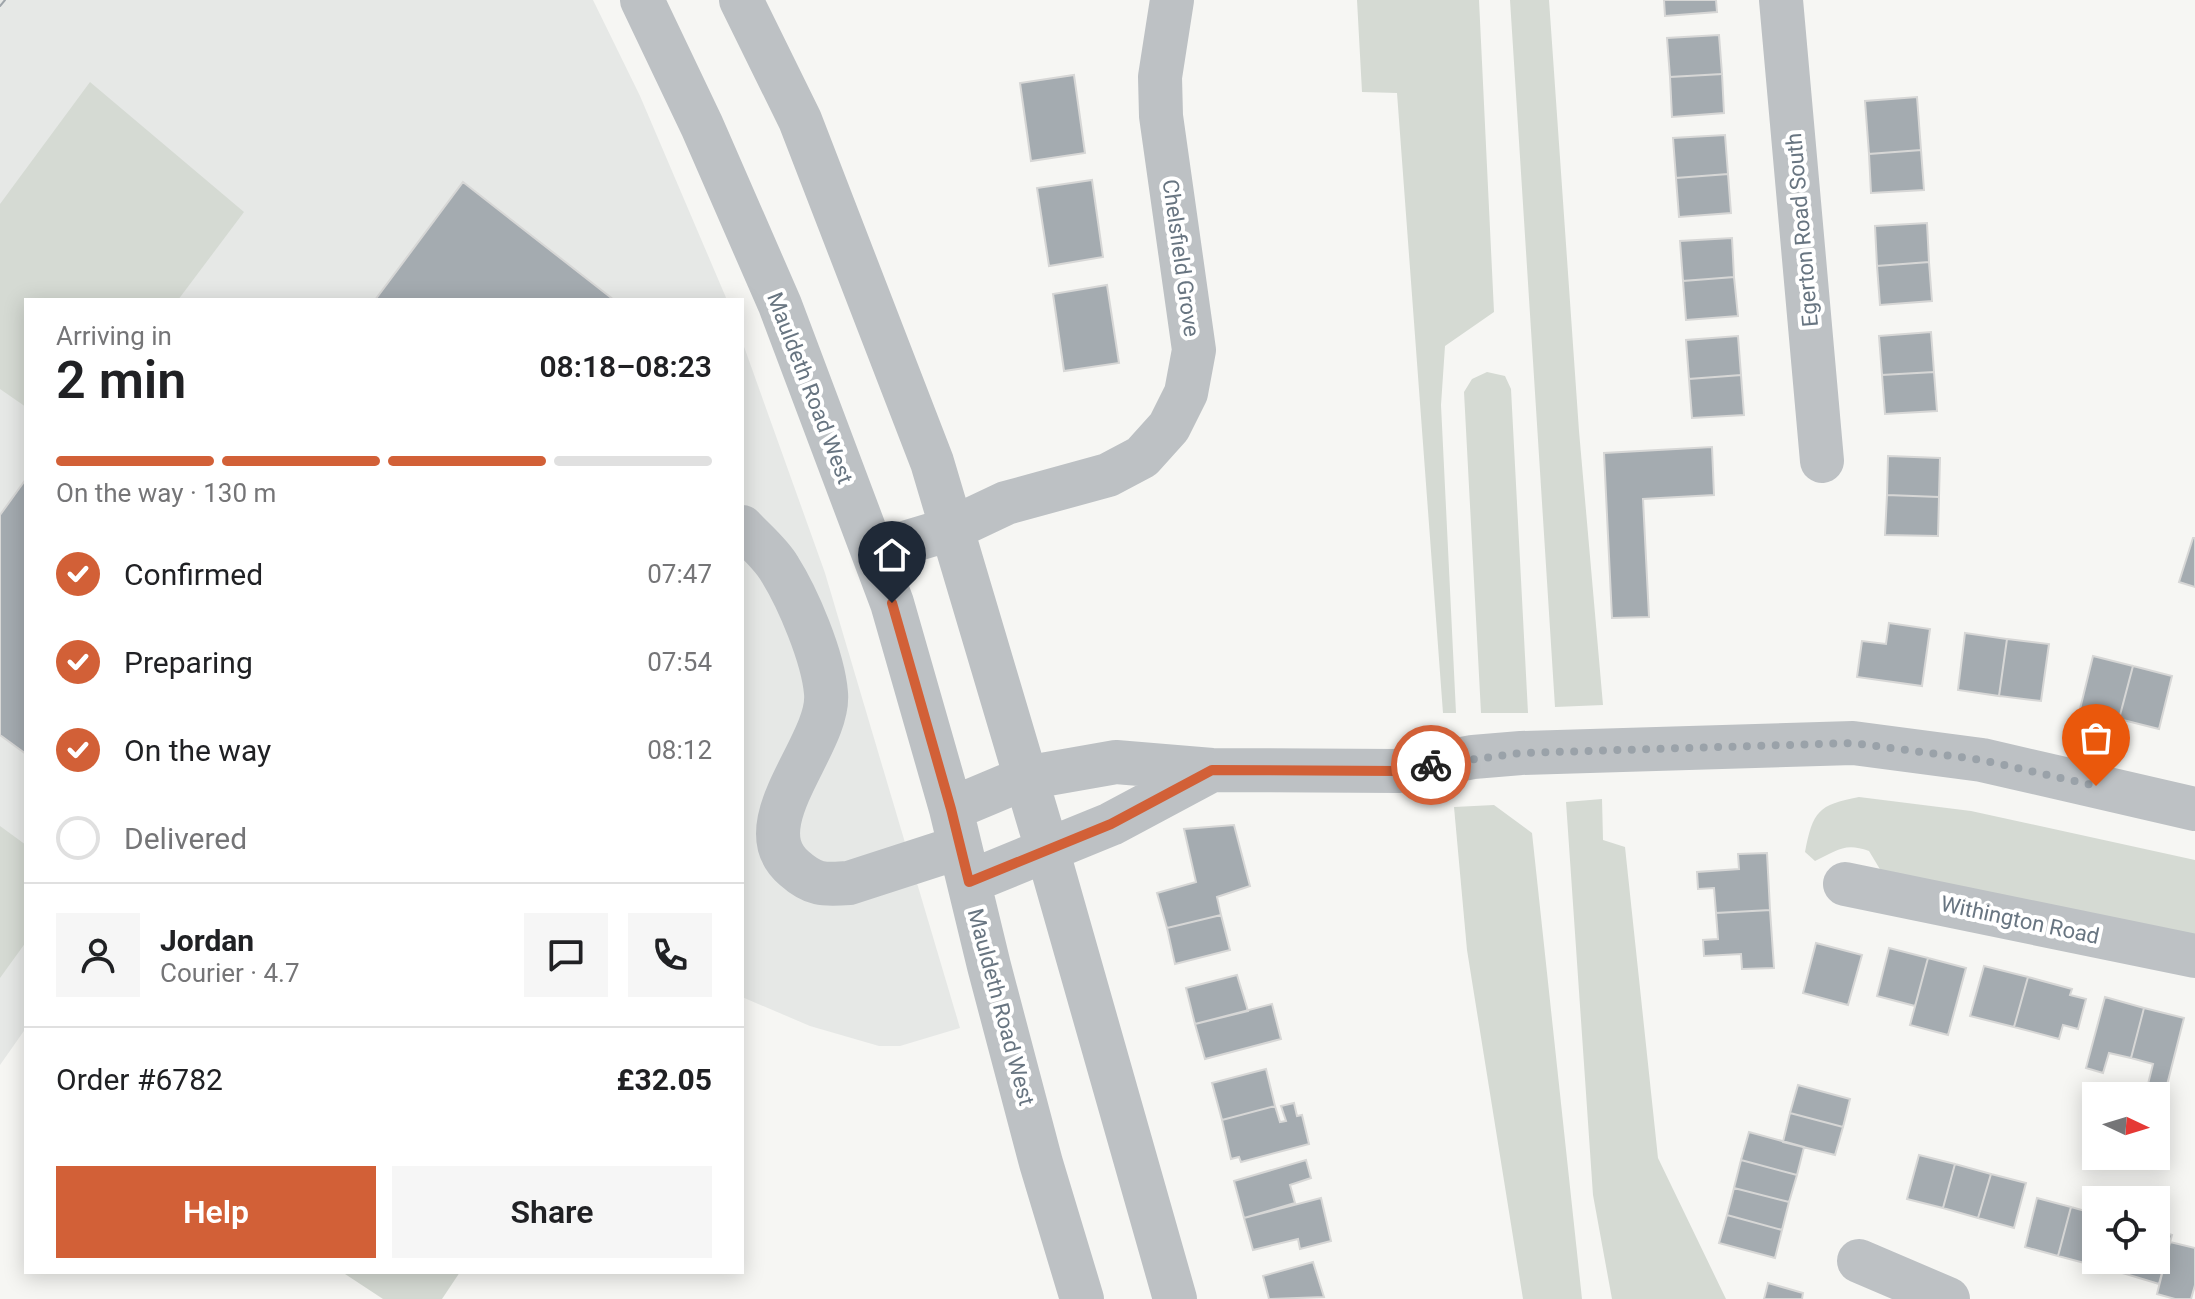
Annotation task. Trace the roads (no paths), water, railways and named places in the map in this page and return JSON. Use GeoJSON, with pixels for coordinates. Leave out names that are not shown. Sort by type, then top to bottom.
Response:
{"type":"FeatureCollection","features":[{"type":"Feature","properties":{"kind":"street","name":"Mauldeth Road West"},"geometry":{"type":"LineString","coordinates":[[642,0],[702,126],[780,305],[892,603],[960,846],[1041,1163],[1082,1299]]}},
{"type":"Feature","properties":{"kind":"street"},"geometry":{"type":"LineString","coordinates":[[741,0],[800,120],[919,422],[1047,849],[1175,1299]]}},
{"type":"Feature","properties":{"kind":"street","name":"Chelsfield Grove"},"geometry":{"type":"LineString","coordinates":[[874,552],[951,529],[1006,503],[1108,475],[1142,457],[1169,427],[1186,393],[1194,350],[1161,116],[1160,77],[1172,0]]}},
{"type":"Feature","properties":{"kind":"street","name":"Egerton Road South"},"geometry":{"type":"LineString","coordinates":[[1781,0],[1822,461]]}},
{"type":"Feature","properties":{"kind":"street"},"geometry":{"type":"LineString","coordinates":[[744,529],[778,566],[795,599],[813,641],[827,695],[820,728],[803,760],[777,825],[780,847],[786,861],[810,881],[849,883],[960,846],[1047,849],[1111,824],[1212,770]]}},
{"type":"Feature","properties":{"kind":"street"},"geometry":{"type":"LineString","coordinates":[[960,846],[1025,778],[1116,762],[1212,770],[1398,771],[1473,757],[1521,753],[1853,743],[1982,760],[2195,809]]}},
{"type":"Feature","properties":{"kind":"street","name":"Withington Road"},"geometry":{"type":"LineString","coordinates":[[1845,884],[2195,956]]}},
{"type":"Feature","properties":{"kind":"street"},"geometry":{"type":"LineString","coordinates":[[1859,1261],[1948,1299]]}},
{"type":"Feature","properties":{"kind":"tram line"},"geometry":{"type":"LineString","coordinates":[[0,6],[5,0]]}}]}
